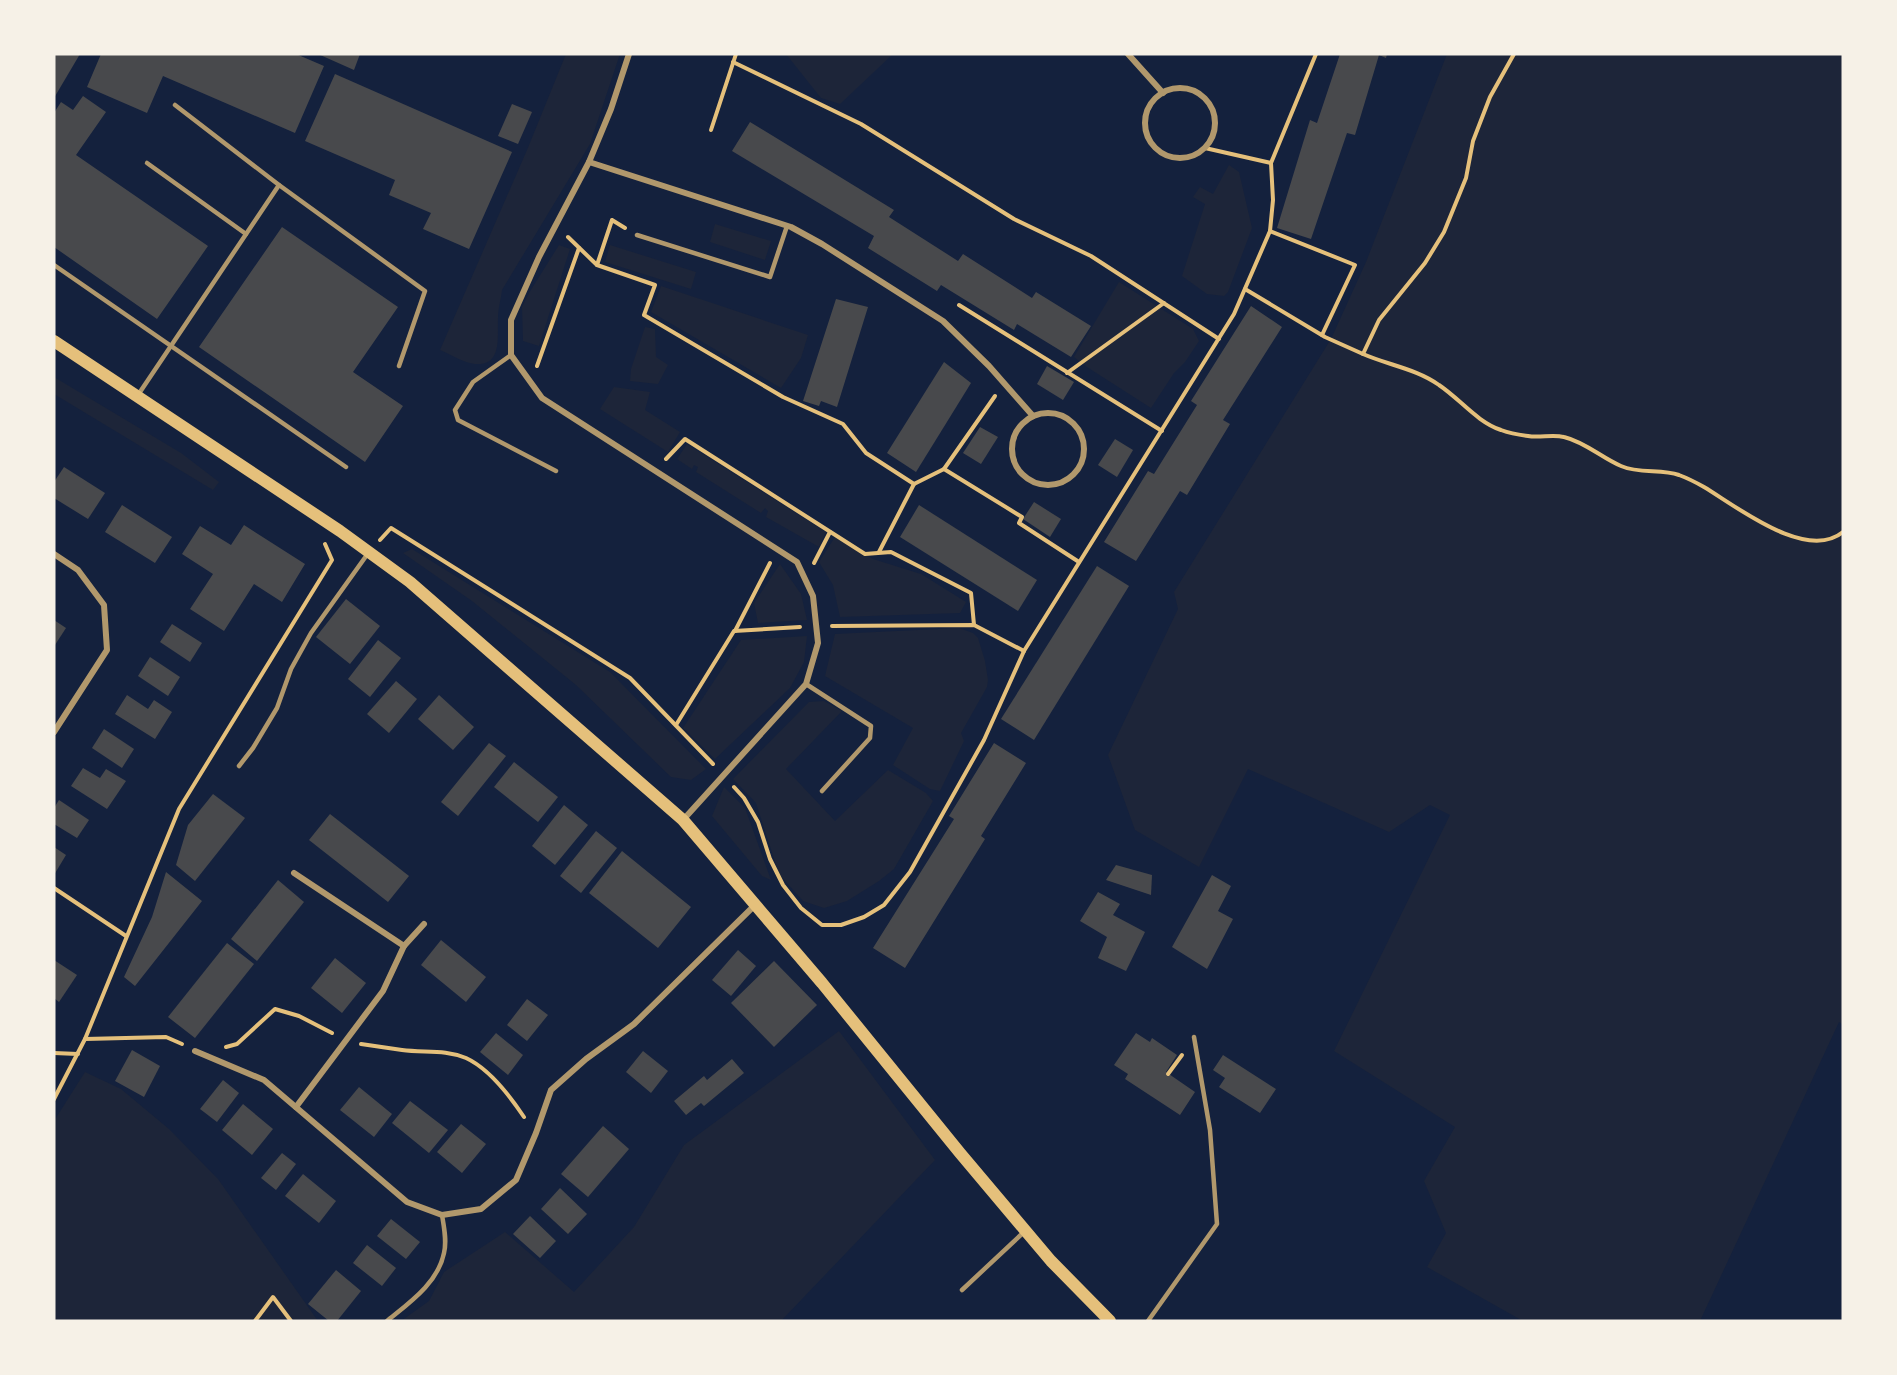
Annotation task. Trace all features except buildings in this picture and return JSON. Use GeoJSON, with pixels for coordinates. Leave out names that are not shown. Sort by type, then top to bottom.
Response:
{"type":"FeatureCollection","features":[{"type":"Feature","properties":{"kind":"main road"},"geometry":{"type":"LineString","coordinates":[[54,341],[340,531],[410,582],[683,820],[756,904],[1026,1232],[1067,1279],[1110,1321]]}},
{"type":"Feature","properties":{"kind":"street"},"geometry":{"type":"LineString","coordinates":[[629,54],[611,109],[589,162],[539,257],[511,320],[511,355],[542,398],[797,562],[813,596],[818,643],[806,684],[683,820]]}},
{"type":"Feature","properties":{"kind":"street"},"geometry":{"type":"LineString","coordinates":[[1128,54],[1163,93]]}},
{"type":"Feature","properties":{"kind":"street"},"geometry":{"type":"LineString","coordinates":[[1184,88],[1204,98],[1211,107],[1215,118],[1215,128],[1211,139],[1195,155],[1183,158],[1172,157],[1160,152],[1146,134],[1147,110],[1153,100],[1163,93],[1184,88]]}},
{"type":"Feature","properties":{"kind":"street"},"geometry":{"type":"LineString","coordinates":[[589,162],[787,226],[822,244],[943,321],[1033,416]]}},
{"type":"Feature","properties":{"kind":"street"},"geometry":{"type":"LineString","coordinates":[[1056,413],[1075,424],[1082,434],[1084,457],[1072,476],[1062,482],[1051,485],[1030,480],[1021,473],[1015,463],[1012,453],[1013,441],[1024,422],[1033,416],[1056,413]]}},
{"type":"Feature","properties":{"kind":"street"},"geometry":{"type":"LineString","coordinates":[[54,554],[78,570],[105,605],[107,650],[54,732]]}},
{"type":"Feature","properties":{"kind":"street"},"geometry":{"type":"LineString","coordinates":[[294,873],[404,946]]}},
{"type":"Feature","properties":{"kind":"street"},"geometry":{"type":"LineString","coordinates":[[195,1051],[264,1080],[407,1202],[442,1215],[481,1209],[516,1180],[551,1090],[586,1059],[634,1024],[756,904]]}},
{"type":"Feature","properties":{"kind":"street"},"geometry":{"type":"LineString","coordinates":[[296,1107],[383,991],[404,946],[424,924]]}},
{"type":"Feature","properties":{"kind":"lane"},"geometry":{"type":"LineString","coordinates":[[175,105],[279,185],[425,291],[399,366]]}},
{"type":"Feature","properties":{"kind":"lane"},"geometry":{"type":"LineString","coordinates":[[147,163],[246,234]]}},
{"type":"Feature","properties":{"kind":"lane"},"geometry":{"type":"LineString","coordinates":[[136,397],[279,185]]}},
{"type":"Feature","properties":{"kind":"lane"},"geometry":{"type":"LineString","coordinates":[[637,235],[770,277],[787,226]]}},
{"type":"Feature","properties":{"kind":"lane"},"geometry":{"type":"LineString","coordinates":[[54,265],[346,467]]}},
{"type":"Feature","properties":{"kind":"lane"},"geometry":{"type":"LineString","coordinates":[[511,355],[473,382],[455,410],[458,420],[556,471]]}},
{"type":"Feature","properties":{"kind":"lane"},"geometry":{"type":"LineString","coordinates":[[240,766],[277,708],[291,669],[312,633],[369,552]]}},
{"type":"Feature","properties":{"kind":"lane"},"geometry":{"type":"LineString","coordinates":[[806,684],[871,726],[870,738],[822,791]]}},
{"type":"Feature","properties":{"kind":"lane"},"geometry":{"type":"LineString","coordinates":[[1148,1321],[1217,1224],[1210,1130],[1194,1037]]}},
{"type":"Feature","properties":{"kind":"lane"},"geometry":{"type":"LineString","coordinates":[[387,1321],[419,1294],[440,1268],[445,1251],[442,1215]]}},
{"type":"Feature","properties":{"kind":"lane"},"geometry":{"type":"LineString","coordinates":[[962,1290],[1026,1232]]}},
{"type":"Feature","properties":{"kind":"path"},"geometry":{"type":"LineString","coordinates":[[711,130],[735,54]]}},
{"type":"Feature","properties":{"kind":"path"},"geometry":{"type":"LineString","coordinates":[[369,552],[391,528],[630,678],[744,798],[758,822],[770,859],[783,885],[801,908],[822,925],[841,925],[864,917],[884,905],[910,872],[984,740],[1024,651],[1234,314],[1269,231],[1273,200],[1270,163],[1316,54]]}},
{"type":"Feature","properties":{"kind":"path"},"geometry":{"type":"LineString","coordinates":[[1363,354],[1379,320],[1425,263],[1444,232],[1466,178],[1473,141],[1490,97],[1514,54]]}},
{"type":"Feature","properties":{"kind":"path"},"geometry":{"type":"LineString","coordinates":[[733,62],[861,124],[1014,219],[1091,256],[1220,339]]}},
{"type":"Feature","properties":{"kind":"path"},"geometry":{"type":"LineString","coordinates":[[1204,148],[1270,163]]}},
{"type":"Feature","properties":{"kind":"path"},"geometry":{"type":"LineString","coordinates":[[597,265],[612,220],[637,235]]}},
{"type":"Feature","properties":{"kind":"path"},"geometry":{"type":"LineString","coordinates":[[555,226],[597,265],[654,285],[644,315],[783,397],[843,424],[866,453],[914,484]]}},
{"type":"Feature","properties":{"kind":"path"},"geometry":{"type":"LineString","coordinates":[[1269,231],[1355,265],[1322,335]]}},
{"type":"Feature","properties":{"kind":"path"},"geometry":{"type":"LineString","coordinates":[[531,382],[579,248]]}},
{"type":"Feature","properties":{"kind":"path"},"geometry":{"type":"LineString","coordinates":[[1245,289],[1322,335],[1387,364],[1416,372],[1431,380],[1481,419],[1500,430],[1528,436],[1564,437],[1623,467],[1679,475],[1704,487],[1767,527],[1793,536],[1821,541],[1838,536],[1843,532]]}},
{"type":"Feature","properties":{"kind":"path"},"geometry":{"type":"LineString","coordinates":[[1067,373],[1164,303]]}},
{"type":"Feature","properties":{"kind":"path"},"geometry":{"type":"LineString","coordinates":[[959,305],[1162,431]]}},
{"type":"Feature","properties":{"kind":"path"},"geometry":{"type":"LineString","coordinates":[[879,552],[914,484],[944,469],[1004,383]]}},
{"type":"Feature","properties":{"kind":"path"},"geometry":{"type":"LineString","coordinates":[[656,470],[685,439],[865,554],[891,552],[971,593],[974,625]]}},
{"type":"Feature","properties":{"kind":"path"},"geometry":{"type":"LineString","coordinates":[[944,469],[1023,517],[1019,523],[1079,562]]}},
{"type":"Feature","properties":{"kind":"path"},"geometry":{"type":"LineString","coordinates":[[54,1099],[78,1054],[179,809],[332,560],[324,545],[340,531]]}},
{"type":"Feature","properties":{"kind":"path"},"geometry":{"type":"LineString","coordinates":[[806,580],[830,532]]}},
{"type":"Feature","properties":{"kind":"path"},"geometry":{"type":"LineString","coordinates":[[676,725],[734,631],[778,549]]}},
{"type":"Feature","properties":{"kind":"path"},"geometry":{"type":"LineString","coordinates":[[734,631],[816,626],[974,625],[1024,651]]}},
{"type":"Feature","properties":{"kind":"path"},"geometry":{"type":"LineString","coordinates":[[54,888],[126,936]]}},
{"type":"Feature","properties":{"kind":"path"},"geometry":{"type":"LineString","coordinates":[[54,1053],[78,1054]]}},
{"type":"Feature","properties":{"kind":"path"},"geometry":{"type":"LineString","coordinates":[[255,1321],[273,1297],[291,1321]]}},
{"type":"Feature","properties":{"kind":"shaded area"},"geometry":{"type":"Polygon","coordinates":[[[566,54],[620,54],[590,144],[502,290],[498,315],[498,341],[494,355],[484,363],[466,362],[440,350],[566,54]]]}},
{"type":"Feature","properties":{"kind":"shaded area"},"geometry":{"type":"Polygon","coordinates":[[[786,54],[893,54],[840,104],[821,98],[786,54]]]}},
{"type":"Feature","properties":{"kind":"shaded area"},"geometry":{"type":"Polygon","coordinates":[[[1447,54],[1843,54],[1843,1025],[1839,1022],[1700,1321],[1523,1321],[1427,1267],[1446,1233],[1424,1181],[1455,1127],[1334,1051],[1450,815],[1430,805],[1389,832],[1248,769],[1199,867],[1135,830],[1108,755],[1178,609],[1174,592],[1331,339],[1366,262],[1447,54]]]}},
{"type":"Feature","properties":{"kind":"shaded area"},"geometry":{"type":"Polygon","coordinates":[[[1229,165],[1239,172],[1252,228],[1228,292],[1224,296],[1207,294],[1182,276],[1205,204],[1193,197],[1200,187],[1213,194],[1229,165]]]}},
{"type":"Feature","properties":{"kind":"shaded area"},"geometry":{"type":"Polygon","coordinates":[[[715,224],[771,241],[765,260],[710,242],[715,224]]]}},
{"type":"Feature","properties":{"kind":"shaded area"},"geometry":{"type":"Polygon","coordinates":[[[559,245],[570,249],[539,346],[523,341],[522,307],[559,245]]]}},
{"type":"Feature","properties":{"kind":"shaded area"},"geometry":{"type":"Polygon","coordinates":[[[610,245],[696,272],[691,289],[605,262],[610,245]]]}},
{"type":"Feature","properties":{"kind":"shaded area"},"geometry":{"type":"Polygon","coordinates":[[[1119,282],[1193,329],[1199,341],[1151,408],[1074,357],[1119,282]]]}},
{"type":"Feature","properties":{"kind":"shaded area"},"geometry":{"type":"Polygon","coordinates":[[[661,286],[808,335],[801,358],[781,388],[651,312],[661,286]]]}},
{"type":"Feature","properties":{"kind":"shaded area"},"geometry":{"type":"Polygon","coordinates":[[[645,327],[655,329],[656,357],[668,365],[658,384],[630,381],[631,369],[645,327]]]}},
{"type":"Feature","properties":{"kind":"shaded area"},"geometry":{"type":"Polygon","coordinates":[[[54,377],[181,453],[219,482],[213,490],[54,394],[54,377]]]}},
{"type":"Feature","properties":{"kind":"shaded area"},"geometry":{"type":"Polygon","coordinates":[[[614,387],[650,392],[645,410],[680,432],[668,452],[600,409],[614,387]]]}},
{"type":"Feature","properties":{"kind":"shaded area"},"geometry":{"type":"Polygon","coordinates":[[[687,444],[826,532],[819,547],[766,517],[768,511],[765,508],[761,513],[696,472],[698,467],[694,465],[692,469],[677,459],[687,444]]]}},
{"type":"Feature","properties":{"kind":"shaded area"},"geometry":{"type":"Polygon","coordinates":[[[835,537],[873,559],[921,574],[966,602],[960,613],[840,617],[833,585],[819,562],[835,537]]]}},
{"type":"Feature","properties":{"kind":"shaded area"},"geometry":{"type":"Polygon","coordinates":[[[412,549],[610,672],[706,769],[691,780],[671,777],[576,685],[472,601],[403,553],[412,549]]]}},
{"type":"Feature","properties":{"kind":"shaded area"},"geometry":{"type":"Polygon","coordinates":[[[780,564],[801,594],[807,620],[758,623],[754,603],[780,564]]]}},
{"type":"Feature","properties":{"kind":"shaded area"},"geometry":{"type":"Polygon","coordinates":[[[959,628],[973,633],[978,638],[988,680],[987,687],[961,733],[964,741],[940,791],[930,789],[893,765],[913,728],[825,676],[835,634],[959,628]]]}},
{"type":"Feature","properties":{"kind":"shaded area"},"geometry":{"type":"Polygon","coordinates":[[[807,636],[804,662],[790,688],[715,759],[683,728],[741,640],[807,636]]]}},
{"type":"Feature","properties":{"kind":"shaded area"},"geometry":{"type":"Polygon","coordinates":[[[824,701],[842,711],[786,769],[835,821],[888,770],[926,793],[933,801],[894,869],[847,901],[824,908],[803,901],[779,874],[756,803],[733,779],[809,702],[824,701]]]}},
{"type":"Feature","properties":{"kind":"shaded area"},"geometry":{"type":"Polygon","coordinates":[[[724,787],[745,808],[771,880],[762,876],[712,816],[724,787]]]}},
{"type":"Feature","properties":{"kind":"shaded area"},"geometry":{"type":"Polygon","coordinates":[[[839,1031],[935,1160],[781,1321],[401,1321],[429,1301],[444,1272],[505,1232],[574,1292],[634,1227],[684,1145],[839,1031]]]}},
{"type":"Feature","properties":{"kind":"shaded area"},"geometry":{"type":"Polygon","coordinates":[[[85,1072],[121,1089],[169,1129],[218,1179],[318,1321],[54,1321],[54,1121],[85,1072]]]}}]}
